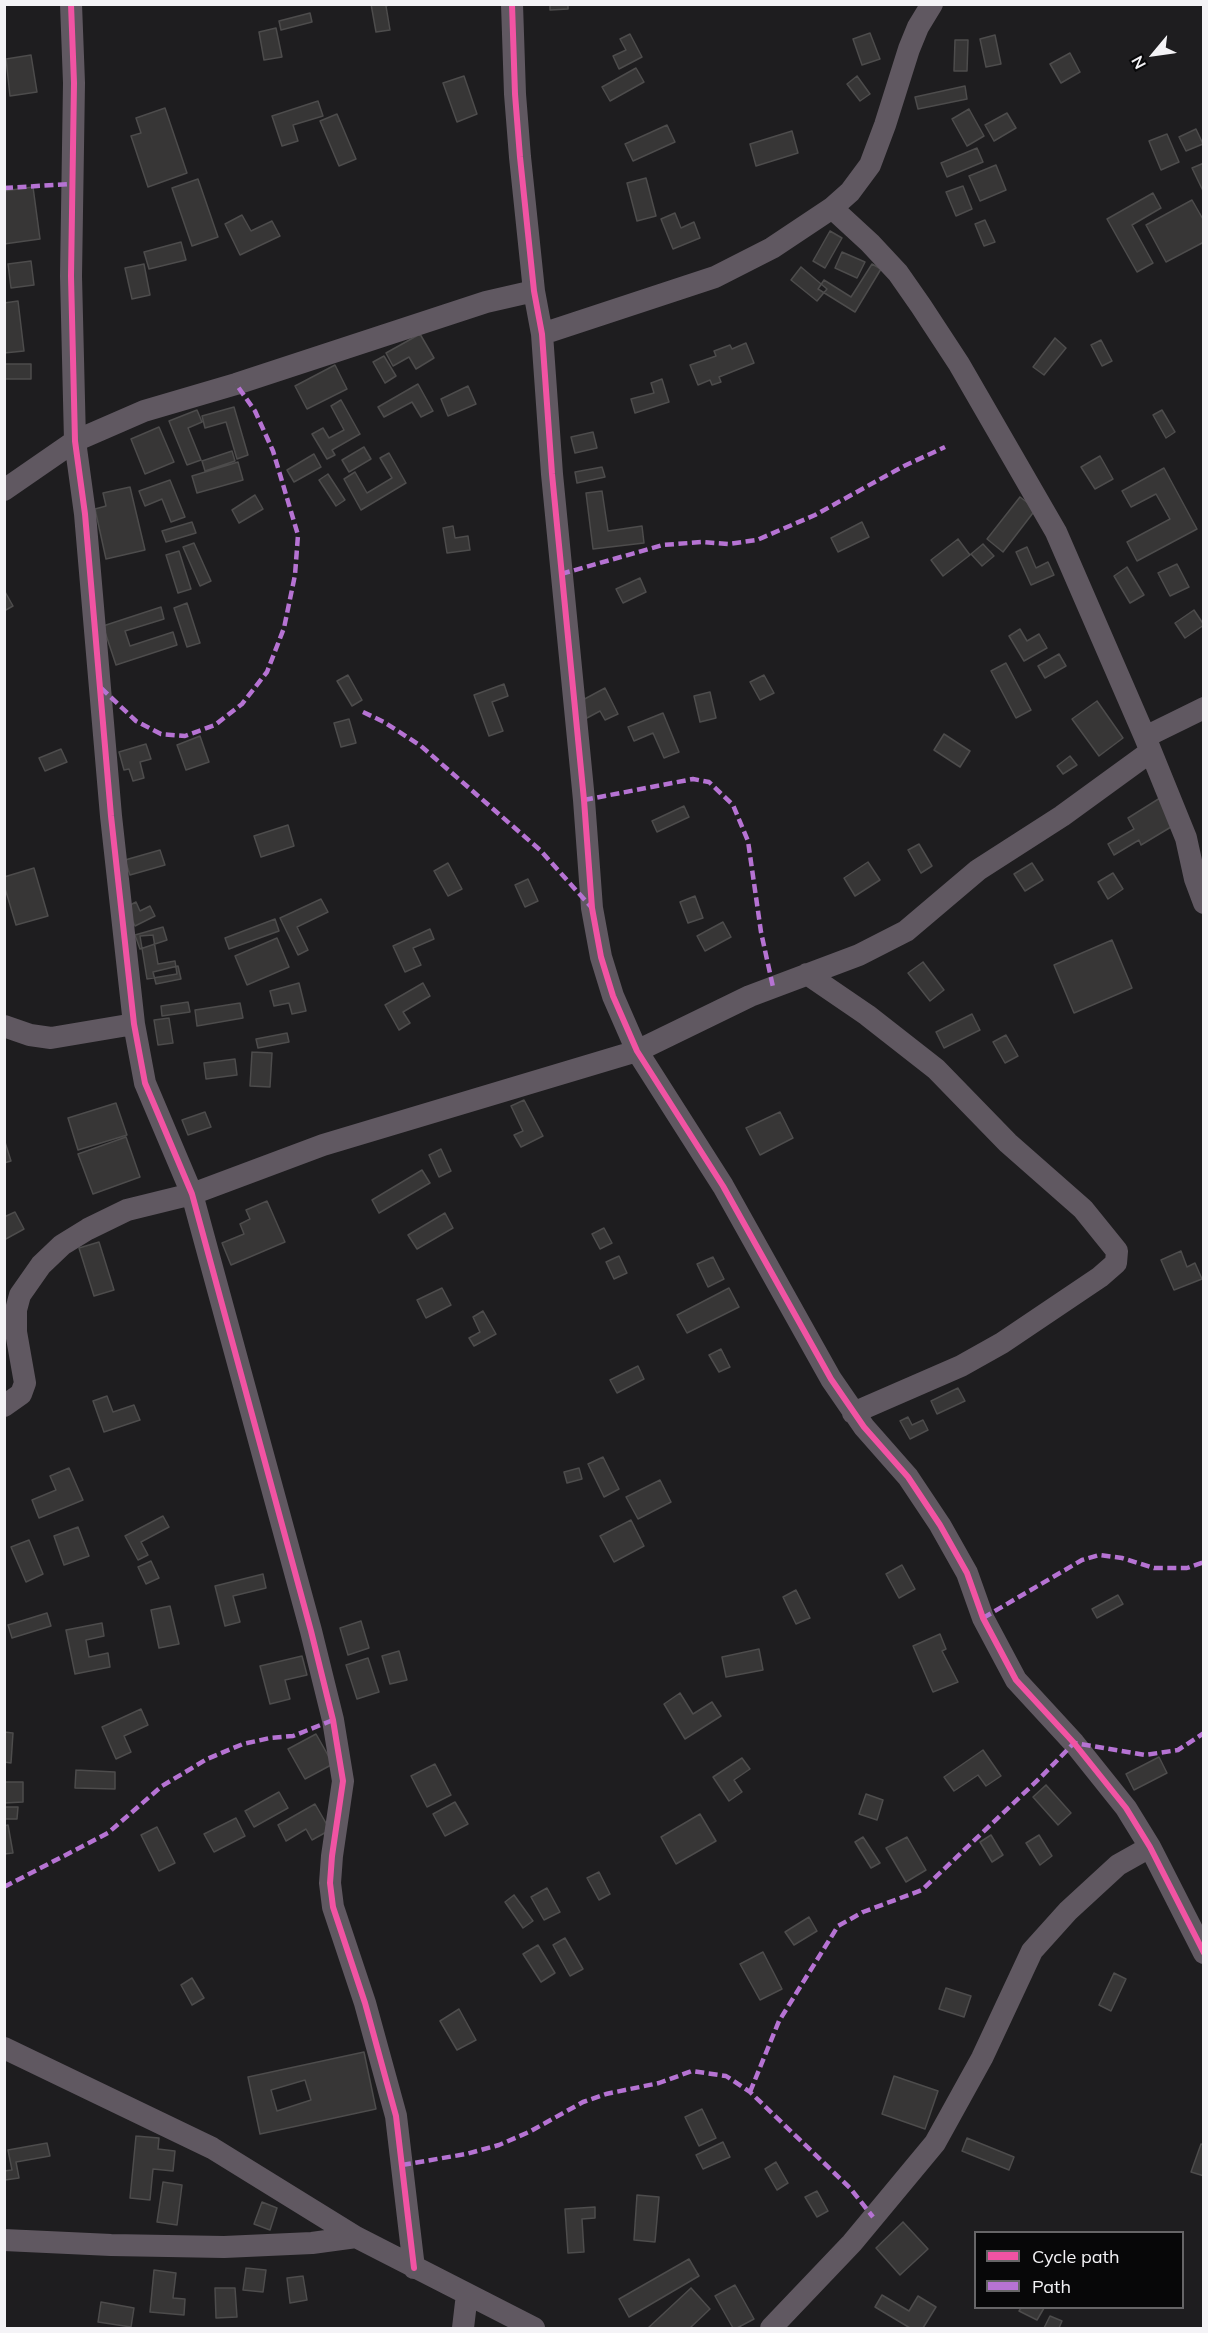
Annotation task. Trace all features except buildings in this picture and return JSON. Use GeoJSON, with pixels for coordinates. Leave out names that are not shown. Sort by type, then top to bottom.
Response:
{"type":"FeatureCollection","features":[{"type":"Feature","properties":{"kind":"street"},"geometry":{"type":"LineString","coordinates":[[71,4],[74,83],[71,276],[75,441],[85,514],[111,816],[134,1024],[145,1083],[192,1194],[333,1720],[343,1781],[332,1857],[330,1883],[333,1907],[365,2003],[396,2116],[414,2268]]}},
{"type":"Feature","properties":{"kind":"street"},"geometry":{"type":"LineString","coordinates":[[512,4],[515,94],[534,291],[542,334],[551,462],[584,800],[592,908],[601,957],[625,1027],[637,1051],[723,1186],[831,1379],[853,1413],[908,1477],[940,1525],[966,1573],[987,1626],[1016,1680],[1074,1743],[1126,1808],[1150,1847],[1203,1953]]}},
{"type":"Feature","properties":{"kind":"street"},"geometry":{"type":"LineString","coordinates":[[542,334],[715,277],[772,248],[832,208],[850,192],[870,165],[909,49],[918,27],[932,4]]}},
{"type":"Feature","properties":{"kind":"street"},"geometry":{"type":"LineString","coordinates":[[832,208],[898,273],[959,364],[1056,532],[1186,838],[1203,903]]}},
{"type":"Feature","properties":{"kind":"street"},"geometry":{"type":"LineString","coordinates":[[4,489],[75,441],[144,411],[236,384],[486,302],[534,291]]}},
{"type":"Feature","properties":{"kind":"street"},"geometry":{"type":"LineString","coordinates":[[4,1406],[21,1394],[25,1383],[16,1332],[16,1310],[23,1289],[41,1265],[62,1245],[88,1229],[127,1210],[192,1194],[323,1145],[637,1051],[701,1018],[859,954],[906,931],[978,870],[1062,816],[1147,745],[1203,708]]}},
{"type":"Feature","properties":{"kind":"street"},"geometry":{"type":"LineString","coordinates":[[807,974],[867,1015],[936,1069],[1008,1143],[1083,1209],[1117,1251],[1116,1263],[1100,1277],[1002,1343],[961,1366],[853,1413]]}},
{"type":"Feature","properties":{"kind":"street"},"geometry":{"type":"LineString","coordinates":[[4,1026],[30,1035],[51,1038],[134,1024]]}},
{"type":"Feature","properties":{"kind":"street"},"geometry":{"type":"LineString","coordinates":[[771,2328],[852,2243],[935,2143],[982,2058],[1032,1951],[1068,1911],[1118,1865],[1150,1847]]}},
{"type":"Feature","properties":{"kind":"street"},"geometry":{"type":"LineString","coordinates":[[4,2049],[212,2148],[356,2237],[534,2328]]}},
{"type":"Feature","properties":{"kind":"street"},"geometry":{"type":"LineString","coordinates":[[4,2240],[224,2247],[312,2243],[356,2237]]}},
{"type":"Feature","properties":{"kind":"street"},"geometry":{"type":"LineString","coordinates":[[463,2328],[467,2294]]}},
{"type":"Feature","properties":{"kind":"marked path"},"geometry":{"type":"LineString","coordinates":[[4,188],[71,184]]}},
{"type":"Feature","properties":{"kind":"marked path"},"geometry":{"type":"LineString","coordinates":[[101,688],[136,721],[161,734],[185,736],[215,725],[242,704],[267,672],[284,628],[295,575],[298,535],[273,451],[255,411],[236,384]]}},
{"type":"Feature","properties":{"kind":"marked path"},"geometry":{"type":"LineString","coordinates":[[561,574],[663,545],[702,542],[728,544],[757,540],[815,515],[904,466],[945,447]]}},
{"type":"Feature","properties":{"kind":"marked path"},"geometry":{"type":"LineString","coordinates":[[363,712],[384,722],[421,746],[540,850],[592,908]]}},
{"type":"Feature","properties":{"kind":"marked path"},"geometry":{"type":"LineString","coordinates":[[584,800],[693,779],[709,782],[733,805],[748,841],[761,932],[773,987]]}},
{"type":"Feature","properties":{"kind":"marked path"},"geometry":{"type":"LineString","coordinates":[[983,1618],[1082,1560],[1099,1555],[1122,1558],[1154,1568],[1187,1568],[1204,1562]]}},
{"type":"Feature","properties":{"kind":"marked path"},"geometry":{"type":"LineString","coordinates":[[4,1887],[108,1833],[162,1786],[207,1759],[243,1744],[293,1736],[333,1720]]}},
{"type":"Feature","properties":{"kind":"marked path"},"geometry":{"type":"LineString","coordinates":[[750,2092],[779,2021],[838,1926],[863,1912],[922,1890],[1074,1743],[1145,1755],[1178,1750],[1204,1733]]}},
{"type":"Feature","properties":{"kind":"marked path"},"geometry":{"type":"LineString","coordinates":[[402,2165],[466,2154],[499,2145],[529,2132],[583,2102],[606,2094],[659,2083],[692,2071],[726,2076],[750,2092],[850,2188],[873,2217]]}},
{"type":"Feature","properties":{"kind":"cycle path"},"geometry":{"type":"LineString","coordinates":[[71,4],[74,83],[71,276],[75,441],[85,514],[111,816],[134,1024],[145,1083],[192,1194],[333,1720],[343,1781],[332,1856],[330,1883],[333,1907],[365,2003],[396,2116],[414,2268]]}},
{"type":"Feature","properties":{"kind":"cycle path"},"geometry":{"type":"LineString","coordinates":[[512,4],[520,157],[534,291],[542,334],[552,474],[584,800],[592,908],[601,957],[613,996],[637,1051],[723,1186],[831,1379],[864,1427],[908,1477],[940,1525],[967,1573],[983,1618],[1016,1680],[1074,1743],[1126,1808],[1150,1847],[1204,1953]]}}]}
